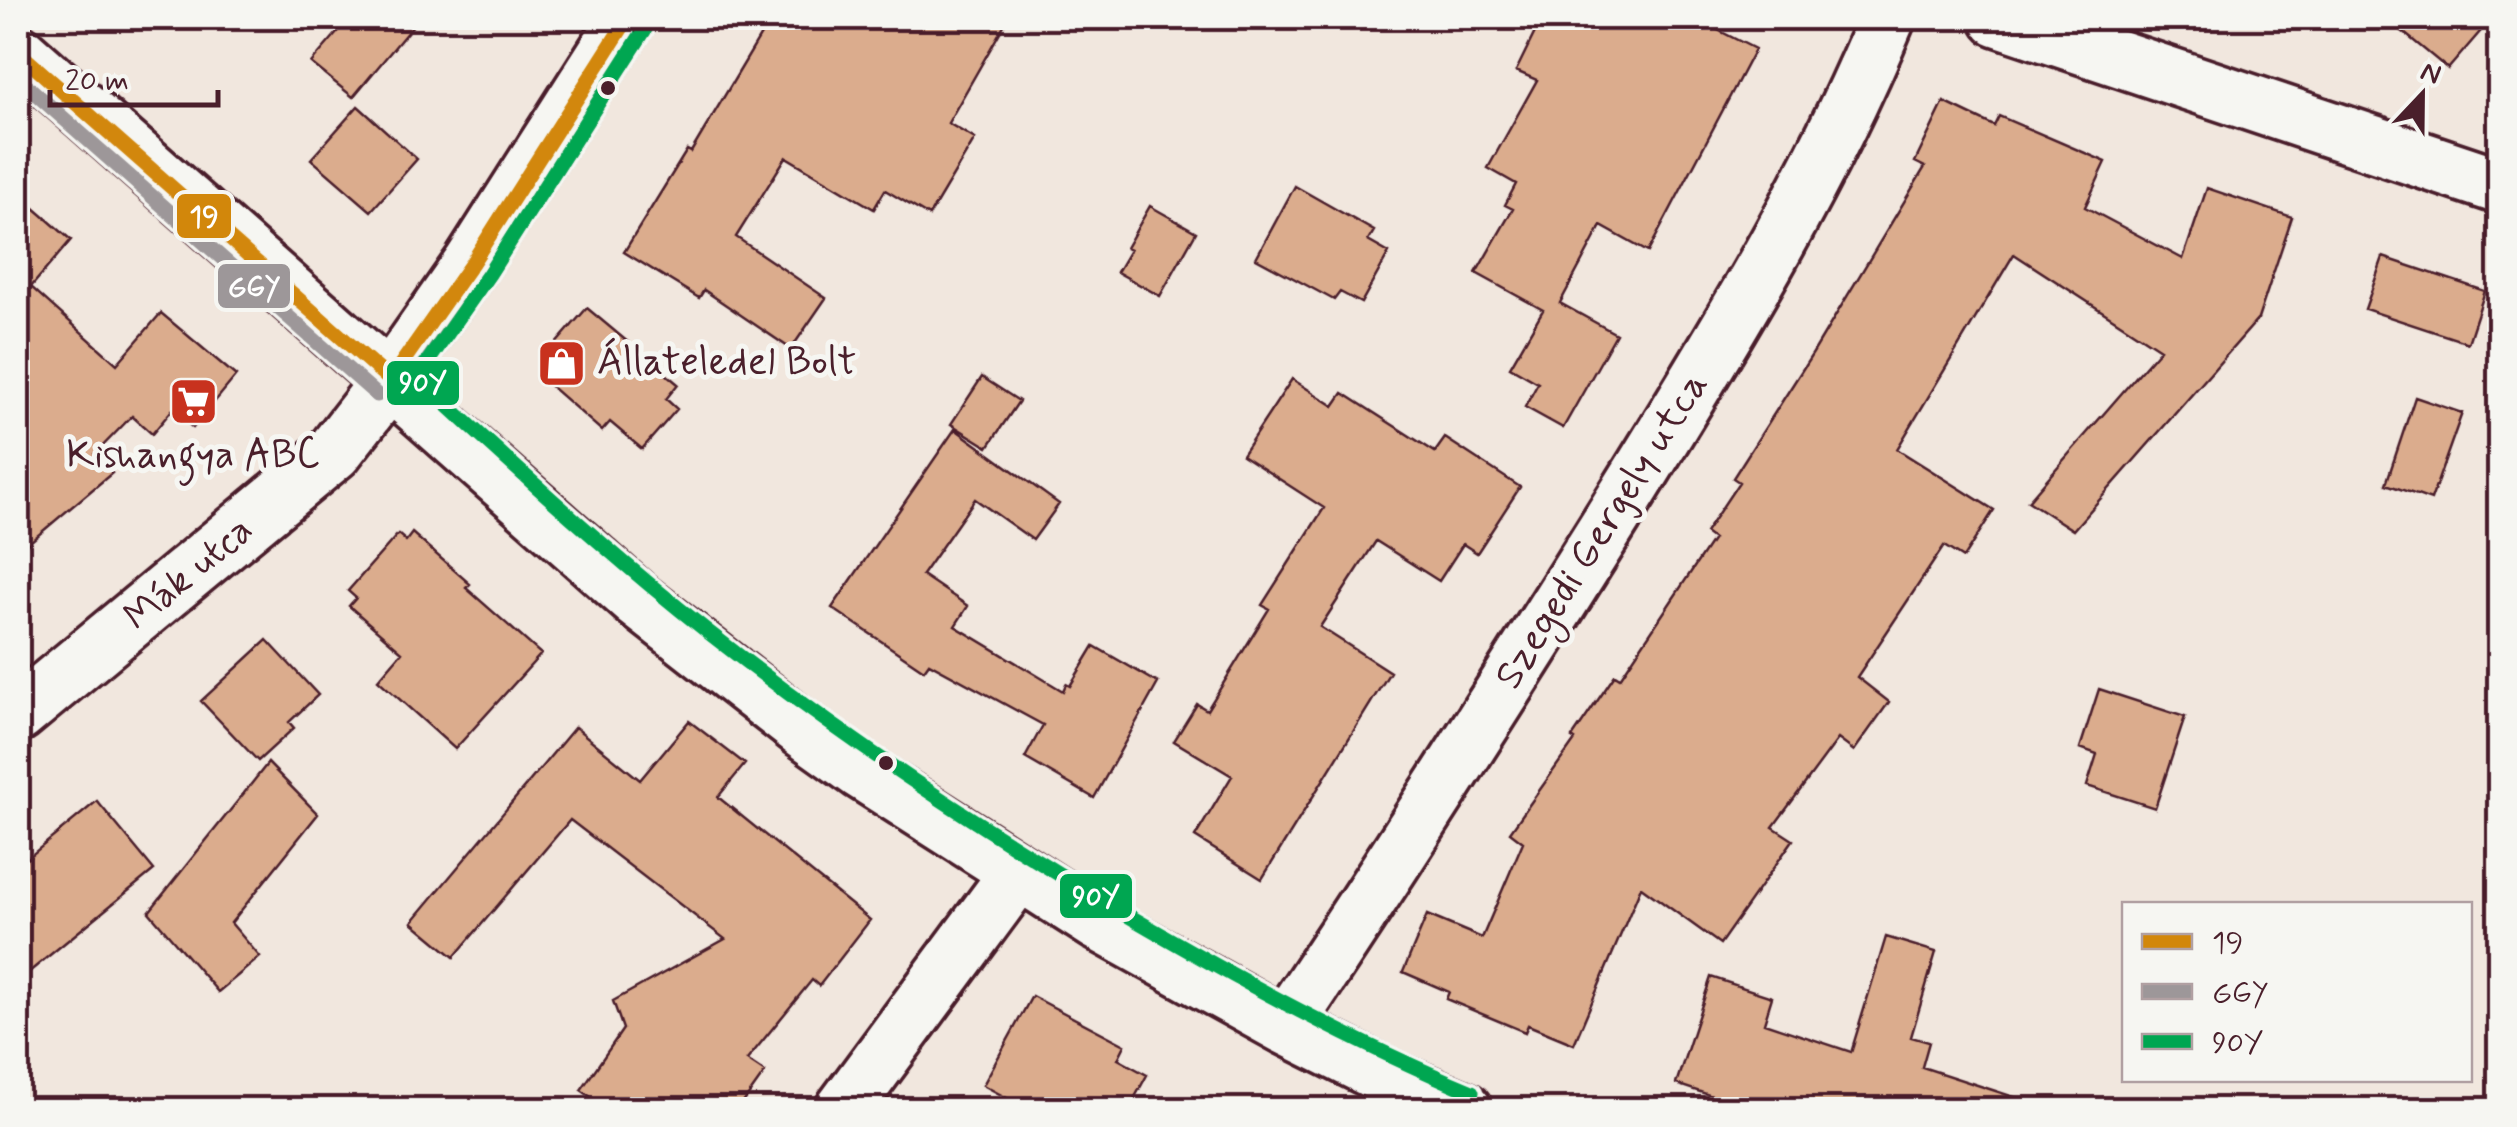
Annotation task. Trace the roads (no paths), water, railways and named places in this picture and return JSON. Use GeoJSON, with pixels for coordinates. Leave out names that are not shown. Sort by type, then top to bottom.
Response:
{"type":"FeatureCollection","features":[{"type":"Feature","properties":{"kind":"street","name":"Mák utca"},"geometry":{"type":"LineString","coordinates":[[18,714],[334,452],[472,263],[628,18]]}},
{"type":"Feature","properties":{"kind":"street","name":"Szegedi Gergely utca"},"geometry":{"type":"LineString","coordinates":[[1285,1026],[1432,805],[1744,301],[1854,96],[1887,18]]}},
{"type":"Feature","properties":{"kind":"street"},"geometry":{"type":"LineString","coordinates":[[1998,18],[2500,186]]}},
{"type":"Feature","properties":{"kind":"street"},"geometry":{"type":"LineString","coordinates":[[18,52],[636,599],[752,692],[861,771],[1099,923],[1285,1026],[1464,1110]]}},
{"type":"Feature","properties":{"kind":"street"},"geometry":{"type":"LineString","coordinates":[[843,1110],[1018,873]]}},
{"type":"Feature","properties":{"kind":"place","name":"Állateledel Bolt"},"geometry":{"type":"Point","coordinates":[562,363]}},
{"type":"Feature","properties":{"kind":"place","name":"Kishangya ABC"},"geometry":{"type":"Point","coordinates":[193,401]}}]}
